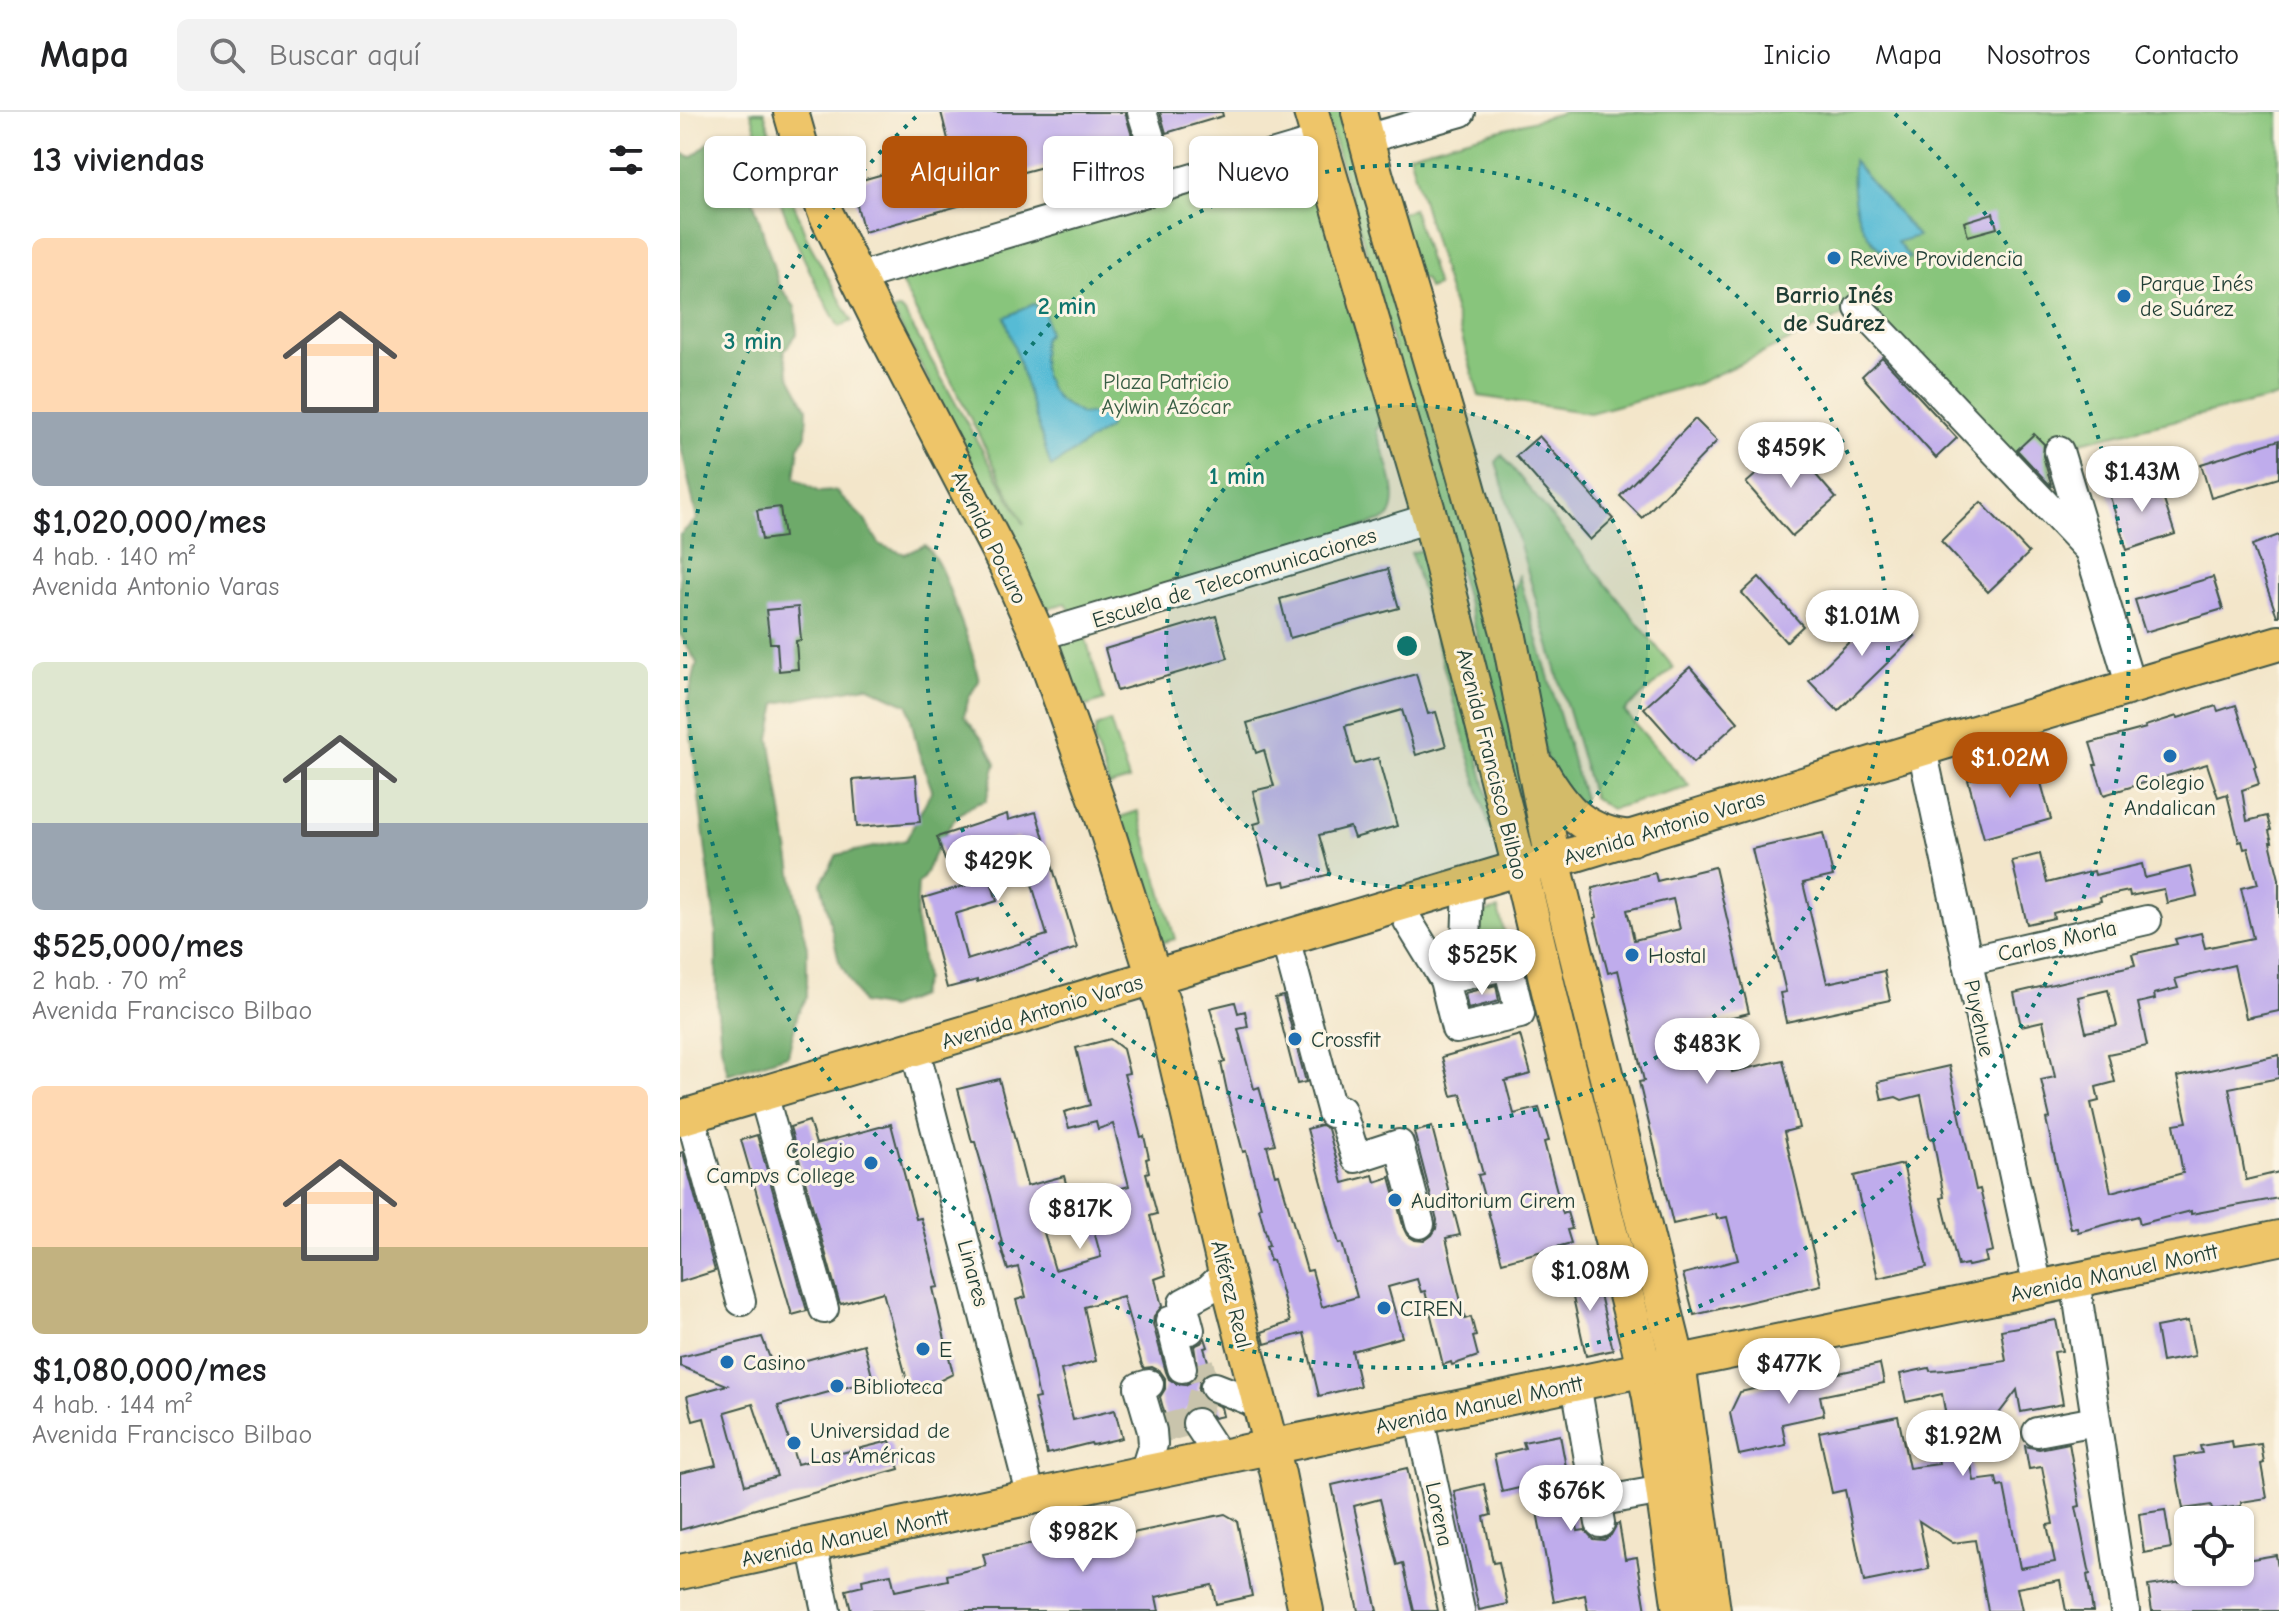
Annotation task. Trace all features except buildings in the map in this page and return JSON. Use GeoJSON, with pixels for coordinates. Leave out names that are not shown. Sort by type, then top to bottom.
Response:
{"type":"FeatureCollection","features":[{"type":"Feature","properties":{"kind":"main road","name":"Avenida Pocuro"},"geometry":{"type":"LineString","coordinates":[[791,112],[817,192],[1006,565],[1038,636],[1096,798],[1154,977]]}},
{"type":"Feature","properties":{"kind":"main road","name":"Avenida Francisco Bilbao"},"geometry":{"type":"LineString","coordinates":[[1363,125],[1500,603],[1534,758],[1534,928],[1644,1369],[1680,1611]]}},
{"type":"Feature","properties":{"kind":"main road","name":"Avenida Francisco Bilbao"},"geometry":{"type":"LineString","coordinates":[[1315,126],[1536,864],[1678,1363],[1713,1611]]}},
{"type":"Feature","properties":{"kind":"main road","name":"Avenida Antonio Varas"},"geometry":{"type":"LineString","coordinates":[[685,1117],[1632,838],[2131,687],[2278,651]]}},
{"type":"Feature","properties":{"kind":"main road"},"geometry":{"type":"LineString","coordinates":[[1534,758],[1555,794],[1579,820],[1600,832],[1632,838]]}},
{"type":"Feature","properties":{"kind":"main road","name":"Alférez Real"},"geometry":{"type":"LineString","coordinates":[[1154,977],[1271,1448],[1306,1611]]}},
{"type":"Feature","properties":{"kind":"main road","name":"Avenida Manuel Montt"},"geometry":{"type":"LineString","coordinates":[[680,1572],[2279,1238]]}},
{"type":"Feature","properties":{"kind":"street"},"geometry":{"type":"LineString","coordinates":[[1142,112],[1149,136]]}},
{"type":"Feature","properties":{"kind":"street"},"geometry":{"type":"LineString","coordinates":[[1363,125],[1461,112]]}},
{"type":"Feature","properties":{"kind":"street"},"geometry":{"type":"LineString","coordinates":[[1173,183],[1315,126]]}},
{"type":"Feature","properties":{"kind":"street"},"geometry":{"type":"LineString","coordinates":[[858,277],[1091,208]]}},
{"type":"Feature","properties":{"kind":"street"},"geometry":{"type":"LineString","coordinates":[[1859,308],[2087,548]]}},
{"type":"Feature","properties":{"kind":"street"},"geometry":{"type":"LineString","coordinates":[[2059,451],[2131,687]]}},
{"type":"Feature","properties":{"kind":"street","name":"Escuela de Telecomunicaciones"},"geometry":{"type":"LineString","coordinates":[[1038,636],[1430,518]]}},
{"type":"Feature","properties":{"kind":"street","name":"Puyehue"},"geometry":{"type":"LineString","coordinates":[[1922,749],[2038,1288]]}},
{"type":"Feature","properties":{"kind":"street"},"geometry":{"type":"LineString","coordinates":[[1468,884],[1454,977],[1456,1029],[1520,1014],[1557,1025]]}},
{"type":"Feature","properties":{"kind":"street"},"geometry":{"type":"LineString","coordinates":[[1403,903],[1408,921],[1454,977]]}},
{"type":"Feature","properties":{"kind":"street","name":"Carlos Morla"},"geometry":{"type":"LineString","coordinates":[[1967,961],[2147,920]]}},
{"type":"Feature","properties":{"kind":"street"},"geometry":{"type":"LineString","coordinates":[[1454,977],[1508,965],[1534,928]]}},
{"type":"Feature","properties":{"kind":"street"},"geometry":{"type":"LineString","coordinates":[[1285,938],[1332,1113],[1341,1110],[1356,1158],[1399,1144],[1420,1224]]}},
{"type":"Feature","properties":{"kind":"street"},"geometry":{"type":"LineString","coordinates":[[1508,965],[1520,1014]]}},
{"type":"Feature","properties":{"kind":"street","name":"Linares"},"geometry":{"type":"LineString","coordinates":[[915,1049],[1031,1497]]}},
{"type":"Feature","properties":{"kind":"street"},"geometry":{"type":"LineString","coordinates":[[763,1094],[824,1309]]}},
{"type":"Feature","properties":{"kind":"street"},"geometry":{"type":"LineString","coordinates":[[685,1117],[741,1301]]}},
{"type":"Feature","properties":{"kind":"street"},"geometry":{"type":"LineString","coordinates":[[1189,1338],[1209,1289],[1226,1273]]}},
{"type":"Feature","properties":{"kind":"street"},"geometry":{"type":"LineString","coordinates":[[2075,1280],[2125,1611]]}},
{"type":"Feature","properties":{"kind":"street"},"geometry":{"type":"LineString","coordinates":[[1144,1473],[1156,1430],[1139,1387],[1149,1384]]}},
{"type":"Feature","properties":{"kind":"street"},"geometry":{"type":"LineString","coordinates":[[1576,1384],[1598,1512],[1663,1490]]}},
{"type":"Feature","properties":{"kind":"street"},"geometry":{"type":"LineString","coordinates":[[1215,1387],[1259,1404]]}},
{"type":"Feature","properties":{"kind":"street","name":"Lorena"},"geometry":{"type":"LineString","coordinates":[[1419,1416],[1460,1611]]}},
{"type":"Feature","properties":{"kind":"street"},"geometry":{"type":"LineString","coordinates":[[2037,1432],[2096,1421]]}},
{"type":"Feature","properties":{"kind":"street"},"geometry":{"type":"LineString","coordinates":[[1197,1423],[1220,1458]]}},
{"type":"Feature","properties":{"kind":"street"},"geometry":{"type":"LineString","coordinates":[[812,1544],[826,1611]]}},
{"type":"Feature","properties":{"kind":"green space"},"geometry":{"type":"Polygon","coordinates":[[[751,112],[764,112],[771,136],[758,136],[751,112]]]}},
{"type":"Feature","properties":{"kind":"green space"},"geometry":{"type":"Polygon","coordinates":[[[1326,112],[1352,112],[1470,520],[1538,825],[1526,829],[1489,676],[1326,112]]]}},
{"type":"Feature","properties":{"kind":"green space","name":"Parque Inés de Suárez"},"geometry":{"type":"Polygon","coordinates":[[[1565,112],[2279,112],[2279,397],[2076,443],[2049,457],[2056,507],[1866,305],[1696,384],[1590,413],[1479,396],[1409,154],[1565,112]]]}},
{"type":"Feature","properties":{"kind":"green space"},"geometry":{"type":"Polygon","coordinates":[[[704,147],[704,208],[756,208],[779,285],[795,307],[797,334],[784,351],[790,376],[807,408],[806,435],[799,447],[795,478],[819,492],[836,491],[864,519],[880,545],[905,554],[925,545],[931,553],[947,582],[979,681],[969,697],[964,716],[986,744],[996,763],[986,801],[966,809],[952,823],[918,883],[916,918],[925,979],[919,996],[889,1008],[862,1003],[839,961],[821,883],[837,855],[906,840],[932,790],[918,750],[908,705],[867,686],[777,703],[770,738],[807,948],[807,997],[798,1013],[788,1055],[728,1074],[721,1046],[717,1002],[716,929],[687,704],[697,663],[680,634],[680,535],[697,519],[680,442],[680,153],[692,157],[704,147]]]}},
{"type":"Feature","properties":{"kind":"green space","name":"Plaza Patricio Aylwin Azócar"},"geometry":{"type":"Polygon","coordinates":[[[1189,191],[1189,208],[1318,208],[1318,196],[1383,422],[1376,430],[1391,476],[1392,511],[1387,519],[1073,616],[1066,603],[1044,609],[987,491],[893,312],[899,309],[904,312],[1024,524],[898,276],[1130,208],[1173,208],[1173,195],[1189,191]]]}},
{"type":"Feature","properties":{"kind":"green space"},"geometry":{"type":"Polygon","coordinates":[[[783,208],[795,208],[808,241],[852,321],[839,327],[783,208]]]}},
{"type":"Feature","properties":{"kind":"green space"},"geometry":{"type":"Polygon","coordinates":[[[1413,209],[1437,286],[1428,289],[1425,280],[1417,277],[1400,213],[1413,209]]]}},
{"type":"Feature","properties":{"kind":"green space"},"geometry":{"type":"Polygon","coordinates":[[[1502,455],[1674,668],[1624,711],[1690,787],[1611,809],[1593,797],[1496,462],[1502,455]]]}},
{"type":"Feature","properties":{"kind":"green space"},"geometry":{"type":"Polygon","coordinates":[[[1421,550],[1496,828],[1490,829],[1411,553],[1421,550]]]}},
{"type":"Feature","properties":{"kind":"green space"},"geometry":{"type":"Polygon","coordinates":[[[1519,576],[1584,799],[1576,804],[1547,762],[1511,601],[1519,576]]]}},
{"type":"Feature","properties":{"kind":"green space"},"geometry":{"type":"Polygon","coordinates":[[[1083,629],[1104,700],[1087,706],[1079,704],[1056,639],[1083,629]]]}},
{"type":"Feature","properties":{"kind":"green space"},"geometry":{"type":"Polygon","coordinates":[[[1110,721],[1129,780],[1109,786],[1094,740],[1096,727],[1110,721]]]}},
{"type":"Feature","properties":{"kind":"green space"},"geometry":{"type":"Polygon","coordinates":[[[1138,811],[1175,939],[1160,943],[1117,818],[1138,811]]]}},
{"type":"Feature","properties":{"kind":"green space"},"geometry":{"type":"Polygon","coordinates":[[[1498,909],[1506,938],[1487,945],[1478,941],[1474,915],[1498,909]]]}},
{"type":"Feature","properties":{"kind":"water"},"geometry":{"type":"Polygon","coordinates":[[[1853,161],[1918,236],[1897,242],[1910,258],[1894,262],[1864,230],[1855,205],[1853,161]]]}},
{"type":"Feature","properties":{"kind":"water"},"geometry":{"type":"Polygon","coordinates":[[[1034,304],[1045,312],[1048,332],[1043,341],[1044,376],[1058,400],[1081,414],[1114,413],[1108,428],[1051,467],[1005,317],[1034,304]]]}},
{"type":"Feature","properties":{"kind":"tunnel"},"geometry":{"type":"LineString","coordinates":[[1195,1420],[1205,1385],[1199,1363]]}},
{"type":"Feature","properties":{"kind":"tunnel"},"geometry":{"type":"LineString","coordinates":[[1161,1429],[1195,1420]]}},
{"type":"Feature","properties":{"kind":"place","name":"Revive Providencia"},"geometry":{"type":"Point","coordinates":[1834,258]}},
{"type":"Feature","properties":{"kind":"place","name":"Parque Inés de Suárez"},"geometry":{"type":"Point","coordinates":[2124,296]}},
{"type":"Feature","properties":{"kind":"place","name":"Colegio Andalican"},"geometry":{"type":"Point","coordinates":[2170,756]}},
{"type":"Feature","properties":{"kind":"place","name":"Hostal"},"geometry":{"type":"Point","coordinates":[1632,955]}},
{"type":"Feature","properties":{"kind":"place","name":"Crossfit"},"geometry":{"type":"Point","coordinates":[1295,1039]}},
{"type":"Feature","properties":{"kind":"place","name":"Colegio Campvs College"},"geometry":{"type":"Point","coordinates":[871,1163]}},
{"type":"Feature","properties":{"kind":"place","name":"Auditorium Cirem"},"geometry":{"type":"Point","coordinates":[1395,1200]}},
{"type":"Feature","properties":{"kind":"place","name":"CIREN"},"geometry":{"type":"Point","coordinates":[1384,1308]}},
{"type":"Feature","properties":{"kind":"place","name":"E"},"geometry":{"type":"Point","coordinates":[923,1349]}},
{"type":"Feature","properties":{"kind":"place","name":"Casino"},"geometry":{"type":"Point","coordinates":[727,1362]}},
{"type":"Feature","properties":{"kind":"place","name":"Biblioteca"},"geometry":{"type":"Point","coordinates":[837,1386]}},
{"type":"Feature","properties":{"kind":"place","name":"Universidad de Las Américas"},"geometry":{"type":"Point","coordinates":[794,1443]}},
{"type":"Feature","properties":{"kind":"district","name":"Barrio Inés de Suárez"},"geometry":{"type":"Point","coordinates":[1834,309]}}]}
